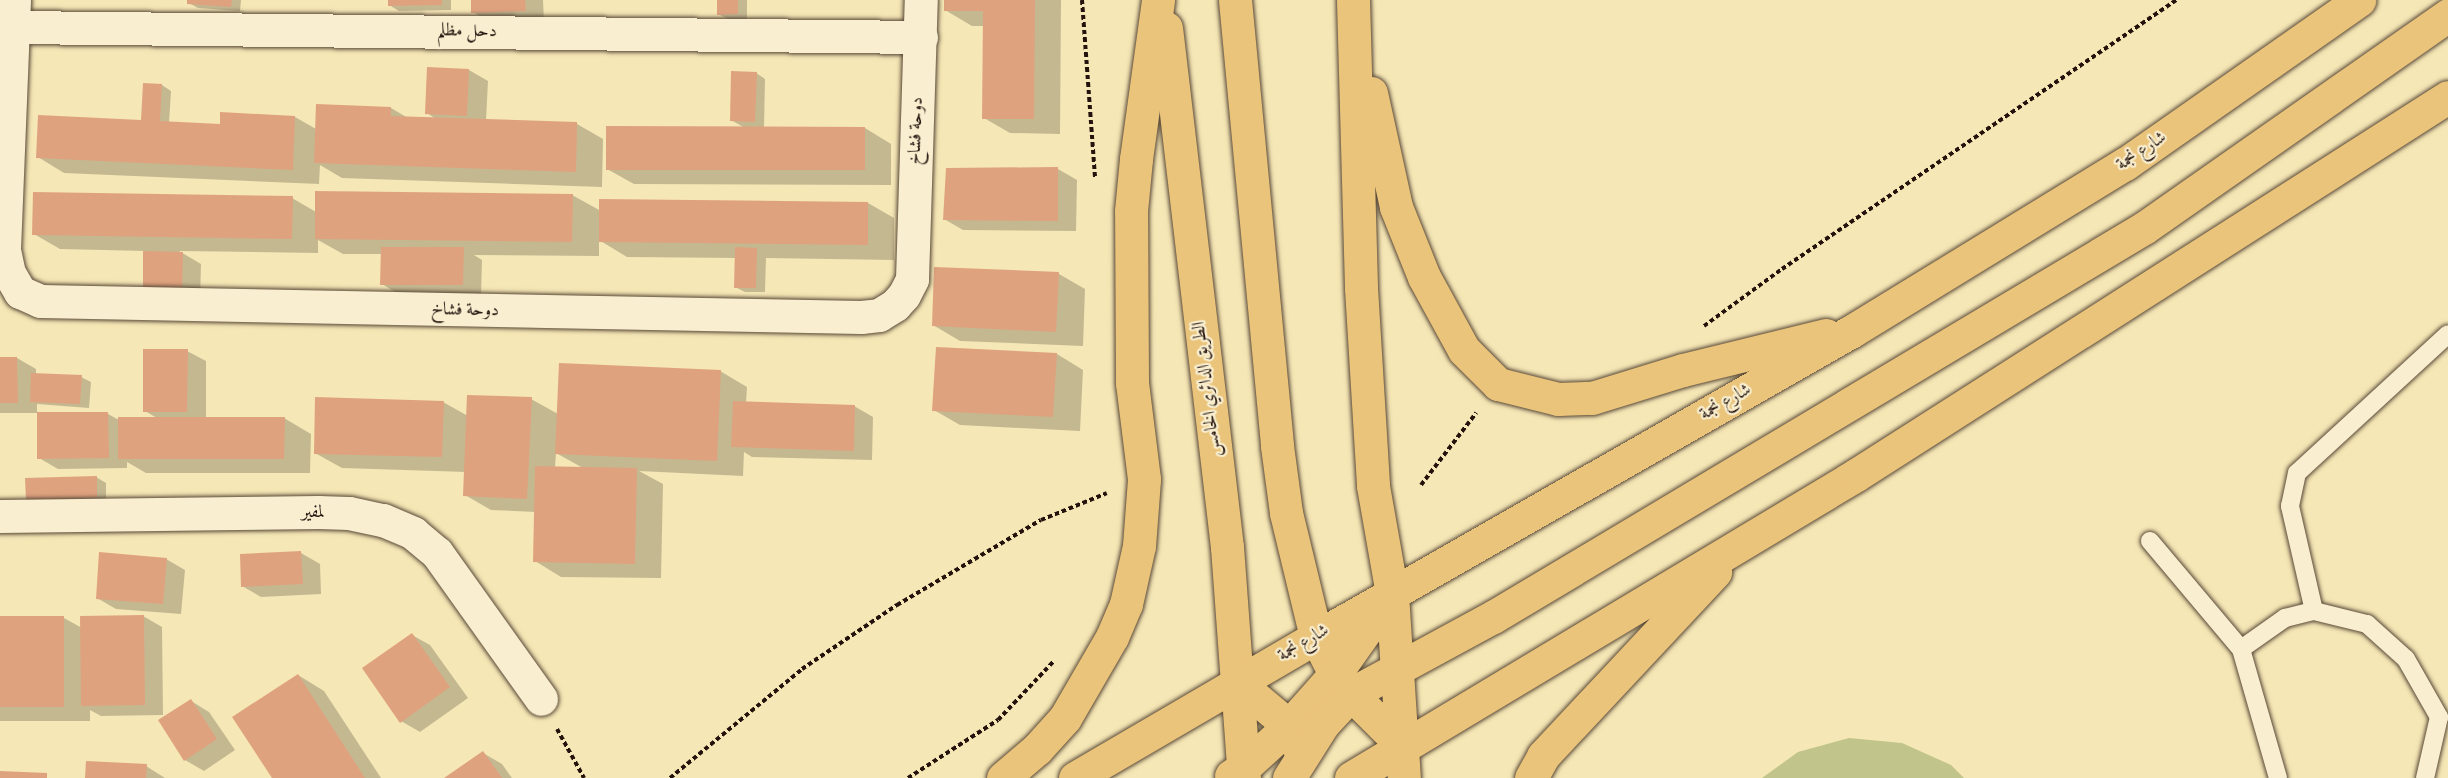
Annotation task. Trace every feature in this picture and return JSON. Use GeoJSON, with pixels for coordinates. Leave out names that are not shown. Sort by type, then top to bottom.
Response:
{"type":"FeatureCollection","features":[{"type":"Feature","properties":{"kind":"main road"},"geometry":{"type":"LineString","coordinates":[[1003,778],[1037,749],[1065,718],[1112,636],[1126,604],[1139,546],[1144,479],[1132,383],[1131,211],[1158,0]]}},
{"type":"Feature","properties":{"kind":"main road","name":"الطريق الدائري الخامس"},"geometry":{"type":"LineString","coordinates":[[1163,0],[1227,547],[1238,683],[1238,775]]}},
{"type":"Feature","properties":{"kind":"main road"},"geometry":{"type":"LineString","coordinates":[[1235,0],[1277,446],[1286,513],[1316,637],[1343,684],[1402,746]]}},
{"type":"Feature","properties":{"kind":"main road","name":"شارع نجمة"},"geometry":{"type":"LineString","coordinates":[[1075,778],[1316,637],[1852,331],[2125,164],[2359,0]]}},
{"type":"Feature","properties":{"kind":"main road"},"geometry":{"type":"LineString","coordinates":[[1354,11],[1396,207],[1406,236],[1424,277],[1464,350],[1498,384],[1558,399],[1592,398],[1692,367],[1820,335],[1852,331]]}},
{"type":"Feature","properties":{"kind":"main road"},"geometry":{"type":"LineString","coordinates":[[1354,11],[1361,288],[1372,475],[1392,594],[1395,669],[1404,778]]}},
{"type":"Feature","properties":{"kind":"main road"},"geometry":{"type":"LineString","coordinates":[[1238,775],[1289,726],[1343,684],[1395,669],[1493,616],[2144,228],[2448,15]]}},
{"type":"Feature","properties":{"kind":"main road"},"geometry":{"type":"LineString","coordinates":[[1351,778],[1856,475],[2448,97]]}},
{"type":"Feature","properties":{"kind":"main road"},"geometry":{"type":"LineString","coordinates":[[1531,778],[1543,756],[1745,541]]}},
{"type":"Feature","properties":{"kind":"main road"},"geometry":{"type":"LineString","coordinates":[[1300,771],[1343,684],[1392,594]]}},
{"type":"Feature","properties":{"kind":"main road"},"geometry":{"type":"LineString","coordinates":[[1238,683],[1289,726],[1300,771]]}},
{"type":"Feature","properties":{"kind":"street","name":"دوحة فشاخ"},"geometry":{"type":"LineString","coordinates":[[14,14],[4,250],[9,273],[20,291],[40,301],[60,304],[861,317],[879,315],[895,305],[912,279],[921,0]]}},
{"type":"Feature","properties":{"kind":"street","name":"دحل مظلم"},"geometry":{"type":"LineString","coordinates":[[14,14],[921,37]]}},
{"type":"Feature","properties":{"kind":"street","name":"لمفير"},"geometry":{"type":"LineString","coordinates":[[0,516],[318,512],[349,513],[383,520],[412,533],[437,553],[541,699]]}},
{"type":"Feature","properties":{"kind":"lane"},"geometry":{"type":"LineString","coordinates":[[2314,611],[2290,506],[2298,473],[2448,334]]}},
{"type":"Feature","properties":{"kind":"lane"},"geometry":{"type":"LineString","coordinates":[[2150,541],[2241,649],[2278,778]]}},
{"type":"Feature","properties":{"kind":"lane"},"geometry":{"type":"LineString","coordinates":[[2241,649],[2285,618],[2314,611],[2367,624],[2406,659],[2439,717],[2425,778]]}},
{"type":"Feature","properties":{"kind":"path"},"geometry":{"type":"LineString","coordinates":[[1702,328],[1782,269],[2177,0]]}},
{"type":"Feature","properties":{"kind":"path"},"geometry":{"type":"LineString","coordinates":[[1421,485],[1498,384]]}},
{"type":"Feature","properties":{"kind":"path"},"geometry":{"type":"LineString","coordinates":[[670,778],[802,669],[897,605],[1041,520],[1144,479]]}},
{"type":"Feature","properties":{"kind":"path"},"geometry":{"type":"LineString","coordinates":[[908,778],[998,720],[1062,654]]}},
{"type":"Feature","properties":{"kind":"path"},"geometry":{"type":"LineString","coordinates":[[541,699],[584,778]]}},
{"type":"Feature","properties":{"kind":"green space"},"geometry":{"type":"Polygon","coordinates":[[[1849,738],[1902,743],[1951,765],[1964,778],[1762,778],[1798,752],[1849,738]]]}},
{"type":"Feature","properties":{"kind":"building"},"geometry":{"type":"Polygon","coordinates":[[[187,0],[232,0],[231,7],[187,4],[187,0]]]}},
{"type":"Feature","properties":{"kind":"building"},"geometry":{"type":"Polygon","coordinates":[[[388,0],[442,0],[442,5],[388,6],[388,0]]]}},
{"type":"Feature","properties":{"kind":"building"},"geometry":{"type":"Polygon","coordinates":[[[471,0],[525,0],[526,11],[471,13],[471,0]]]}},
{"type":"Feature","properties":{"kind":"building"},"geometry":{"type":"Polygon","coordinates":[[[717,0],[738,0],[738,14],[717,15],[717,0]]]}},
{"type":"Feature","properties":{"kind":"building"},"geometry":{"type":"Polygon","coordinates":[[[944,0],[1035,0],[1034,119],[982,119],[983,11],[944,11],[944,0]]]}},
{"type":"Feature","properties":{"kind":"building"},"geometry":{"type":"Polygon","coordinates":[[[427,67],[469,69],[467,116],[425,114],[427,67]]]}},
{"type":"Feature","properties":{"kind":"building"},"geometry":{"type":"Polygon","coordinates":[[[731,71],[757,72],[755,122],[730,121],[731,71]]]}},
{"type":"Feature","properties":{"kind":"building"},"geometry":{"type":"Polygon","coordinates":[[[143,83],[162,84],[160,121],[220,124],[220,112],[295,116],[293,170],[36,158],[38,115],[141,120],[143,83]]]}},
{"type":"Feature","properties":{"kind":"building"},"geometry":{"type":"Polygon","coordinates":[[[316,104],[391,107],[391,116],[577,122],[576,172],[314,163],[316,104]]]}},
{"type":"Feature","properties":{"kind":"building"},"geometry":{"type":"Polygon","coordinates":[[[606,126],[865,127],[865,170],[606,170],[606,126]]]}},
{"type":"Feature","properties":{"kind":"building"},"geometry":{"type":"Polygon","coordinates":[[[1058,167],[1058,221],[943,220],[946,168],[1058,167]]]}},
{"type":"Feature","properties":{"kind":"building"},"geometry":{"type":"Polygon","coordinates":[[[315,191],[573,194],[572,242],[315,239],[315,191]]]}},
{"type":"Feature","properties":{"kind":"building"},"geometry":{"type":"Polygon","coordinates":[[[33,192],[293,196],[292,239],[32,235],[33,192]]]}},
{"type":"Feature","properties":{"kind":"building"},"geometry":{"type":"Polygon","coordinates":[[[599,199],[868,202],[868,245],[599,242],[599,199]]]}},
{"type":"Feature","properties":{"kind":"building"},"geometry":{"type":"Polygon","coordinates":[[[381,247],[464,247],[463,285],[380,285],[381,247]]]}},
{"type":"Feature","properties":{"kind":"building"},"geometry":{"type":"Polygon","coordinates":[[[735,247],[757,248],[756,288],[734,288],[735,247]]]}},
{"type":"Feature","properties":{"kind":"building"},"geometry":{"type":"Polygon","coordinates":[[[143,251],[183,252],[182,293],[143,292],[143,251]]]}},
{"type":"Feature","properties":{"kind":"building"},"geometry":{"type":"Polygon","coordinates":[[[934,267],[1059,272],[1056,332],[932,326],[934,267]]]}},
{"type":"Feature","properties":{"kind":"building"},"geometry":{"type":"Polygon","coordinates":[[[936,347],[1057,353],[1053,417],[932,411],[936,347]]]}},
{"type":"Feature","properties":{"kind":"building"},"geometry":{"type":"Polygon","coordinates":[[[143,349],[188,349],[187,412],[143,412],[143,349]]]}},
{"type":"Feature","properties":{"kind":"building"},"geometry":{"type":"Polygon","coordinates":[[[0,357],[17,357],[18,403],[0,403],[0,357]]]}},
{"type":"Feature","properties":{"kind":"building"},"geometry":{"type":"Polygon","coordinates":[[[559,363],[721,370],[717,461],[555,454],[559,363]]]}},
{"type":"Feature","properties":{"kind":"building"},"geometry":{"type":"Polygon","coordinates":[[[31,373],[82,375],[80,404],[30,402],[31,373]]]}},
{"type":"Feature","properties":{"kind":"building"},"geometry":{"type":"Polygon","coordinates":[[[467,395],[532,397],[527,499],[463,496],[467,395]]]}},
{"type":"Feature","properties":{"kind":"building"},"geometry":{"type":"Polygon","coordinates":[[[315,397],[444,401],[442,457],[314,454],[315,397]]]}},
{"type":"Feature","properties":{"kind":"building"},"geometry":{"type":"Polygon","coordinates":[[[733,401],[855,405],[854,451],[731,447],[733,401]]]}},
{"type":"Feature","properties":{"kind":"building"},"geometry":{"type":"Polygon","coordinates":[[[37,412],[108,412],[109,458],[37,459],[37,412]]]}},
{"type":"Feature","properties":{"kind":"building"},"geometry":{"type":"Polygon","coordinates":[[[118,417],[285,417],[284,459],[118,459],[118,417]]]}},
{"type":"Feature","properties":{"kind":"building"},"geometry":{"type":"Polygon","coordinates":[[[535,466],[637,468],[635,564],[533,562],[535,466]]]}},
{"type":"Feature","properties":{"kind":"building"},"geometry":{"type":"Polygon","coordinates":[[[97,476],[97,498],[26,500],[25,478],[97,476]]]}},
{"type":"Feature","properties":{"kind":"building"},"geometry":{"type":"Polygon","coordinates":[[[301,551],[303,584],[241,587],[240,554],[301,551]]]}},
{"type":"Feature","properties":{"kind":"building"},"geometry":{"type":"Polygon","coordinates":[[[99,552],[167,558],[163,604],[96,599],[99,552]]]}},
{"type":"Feature","properties":{"kind":"building"},"geometry":{"type":"Polygon","coordinates":[[[144,615],[145,705],[81,706],[80,616],[144,615]]]}},
{"type":"Feature","properties":{"kind":"building"},"geometry":{"type":"Polygon","coordinates":[[[0,616],[64,616],[64,707],[0,707],[0,616]]]}},
{"type":"Feature","properties":{"kind":"building"},"geometry":{"type":"Polygon","coordinates":[[[412,633],[450,687],[400,723],[362,668],[412,633]]]}},
{"type":"Feature","properties":{"kind":"building"},"geometry":{"type":"Polygon","coordinates":[[[298,674],[365,778],[272,778],[232,717],[298,674]]]}},
{"type":"Feature","properties":{"kind":"building"},"geometry":{"type":"Polygon","coordinates":[[[191,699],[217,739],[184,761],[158,720],[191,699]]]}},
{"type":"Feature","properties":{"kind":"building"},"geometry":{"type":"Polygon","coordinates":[[[483,751],[502,778],[444,778],[483,751]]]}},
{"type":"Feature","properties":{"kind":"building"},"geometry":{"type":"Polygon","coordinates":[[[86,761],[147,764],[146,778],[85,778],[86,761]]]}},
{"type":"Feature","properties":{"kind":"building"},"geometry":{"type":"Polygon","coordinates":[[[0,771],[47,773],[47,778],[0,778],[0,771]]]}}]}
